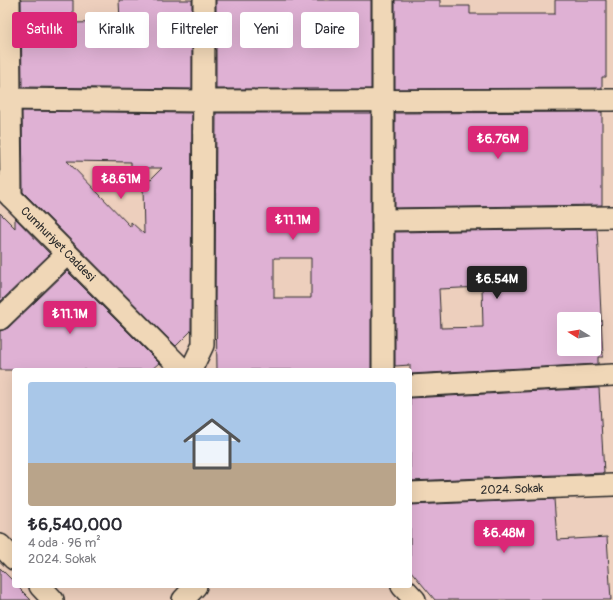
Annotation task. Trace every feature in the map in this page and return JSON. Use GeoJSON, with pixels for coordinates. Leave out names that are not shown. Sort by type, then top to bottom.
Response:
{"type":"FeatureCollection","features":[{"type":"Feature","properties":{"kind":"street"},"geometry":{"type":"LineString","coordinates":[[5,192],[5,99],[10,0]]}},
{"type":"Feature","properties":{"kind":"street"},"geometry":{"type":"LineString","coordinates":[[192,368],[203,345],[204,0]]}},
{"type":"Feature","properties":{"kind":"street"},"geometry":{"type":"LineString","coordinates":[[383,0],[383,368]]}},
{"type":"Feature","properties":{"kind":"street"},"geometry":{"type":"LineString","coordinates":[[5,99],[203,101],[613,100]]}},
{"type":"Feature","properties":{"kind":"street","name":"Cumhuriyet Caddesi"},"geometry":{"type":"LineString","coordinates":[[5,192],[181,368]]}},
{"type":"Feature","properties":{"kind":"street"},"geometry":{"type":"LineString","coordinates":[[383,220],[613,217]]}},
{"type":"Feature","properties":{"kind":"street"},"geometry":{"type":"LineString","coordinates":[[0,319],[67,254]]}},
{"type":"Feature","properties":{"kind":"street"},"geometry":{"type":"LineString","coordinates":[[412,386],[613,375]]}},
{"type":"Feature","properties":{"kind":"street","name":"2024. Sokak"},"geometry":{"type":"LineString","coordinates":[[412,493],[613,485]]}},
{"type":"Feature","properties":{"kind":"street"},"geometry":{"type":"LineString","coordinates":[[42,588],[53,600]]}},
{"type":"Feature","properties":{"kind":"street"},"geometry":{"type":"LineString","coordinates":[[183,600],[194,588]]}},
{"type":"Feature","properties":{"kind":"street"},"geometry":{"type":"LineString","coordinates":[[404,588],[415,600]]}},
{"type":"Feature","properties":{"kind":"building"},"geometry":{"type":"Polygon","coordinates":[[[21,0],[73,0],[73,12],[21,12],[21,0]]]}},
{"type":"Feature","properties":{"kind":"building"},"geometry":{"type":"Polygon","coordinates":[[[119,0],[192,0],[192,12],[157,12],[157,48],[192,48],[192,89],[22,87],[22,48],[77,48],[77,23],[85,23],[85,48],[149,48],[149,12],[120,12],[119,0]]]}},
{"type":"Feature","properties":{"kind":"building"},"geometry":{"type":"Polygon","coordinates":[[[216,0],[371,0],[371,89],[216,89],[216,48],[232,48],[232,12],[216,12],[216,0]]]}},
{"type":"Feature","properties":{"kind":"building"},"geometry":{"type":"Polygon","coordinates":[[[395,0],[440,0],[440,6],[470,6],[470,14],[555,14],[555,0],[606,0],[606,77],[602,77],[602,88],[395,89],[395,0]]]}},
{"type":"Feature","properties":{"kind":"building"},"geometry":{"type":"Polygon","coordinates":[[[22,111],[192,113],[191,331],[176,346],[23,192],[22,111]],[[67,161],[131,227],[131,222],[144,234],[143,187],[162,168],[131,168],[131,162],[67,161]]]}},
{"type":"Feature","properties":{"kind":"building"},"geometry":{"type":"Polygon","coordinates":[[[602,112],[602,205],[395,208],[395,113],[602,112]]]}},
{"type":"Feature","properties":{"kind":"building"},"geometry":{"type":"Polygon","coordinates":[[[216,113],[371,113],[371,368],[217,368],[216,306],[215,307],[216,113]],[[274,258],[274,298],[311,298],[311,258],[274,258]]]}},
{"type":"Feature","properties":{"kind":"building"},"geometry":{"type":"Polygon","coordinates":[[[0,213],[15,228],[15,218],[50,254],[0,302],[0,213]]]}},
{"type":"Feature","properties":{"kind":"building"},"geometry":{"type":"Polygon","coordinates":[[[597,229],[601,312],[557,312],[557,356],[601,356],[601,314],[603,357],[598,357],[598,364],[412,374],[412,368],[410,368],[410,365],[395,366],[395,232],[597,229]],[[482,287],[439,289],[441,328],[483,327],[482,287]]]}},
{"type":"Feature","properties":{"kind":"building"},"geometry":{"type":"Polygon","coordinates":[[[67,271],[159,363],[153,368],[12,368],[12,370],[0,370],[0,331],[8,328],[67,271]]]}},
{"type":"Feature","properties":{"kind":"building"},"geometry":{"type":"Polygon","coordinates":[[[599,388],[604,473],[412,481],[412,398],[599,388]]]}},
{"type":"Feature","properties":{"kind":"building"},"geometry":{"type":"Polygon","coordinates":[[[554,499],[557,540],[607,537],[611,600],[435,600],[412,572],[412,505],[554,499]]]}},
{"type":"Feature","properties":{"kind":"building"},"geometry":{"type":"Polygon","coordinates":[[[0,568],[12,580],[12,588],[19,588],[31,600],[0,600],[0,568]]]}}]}
